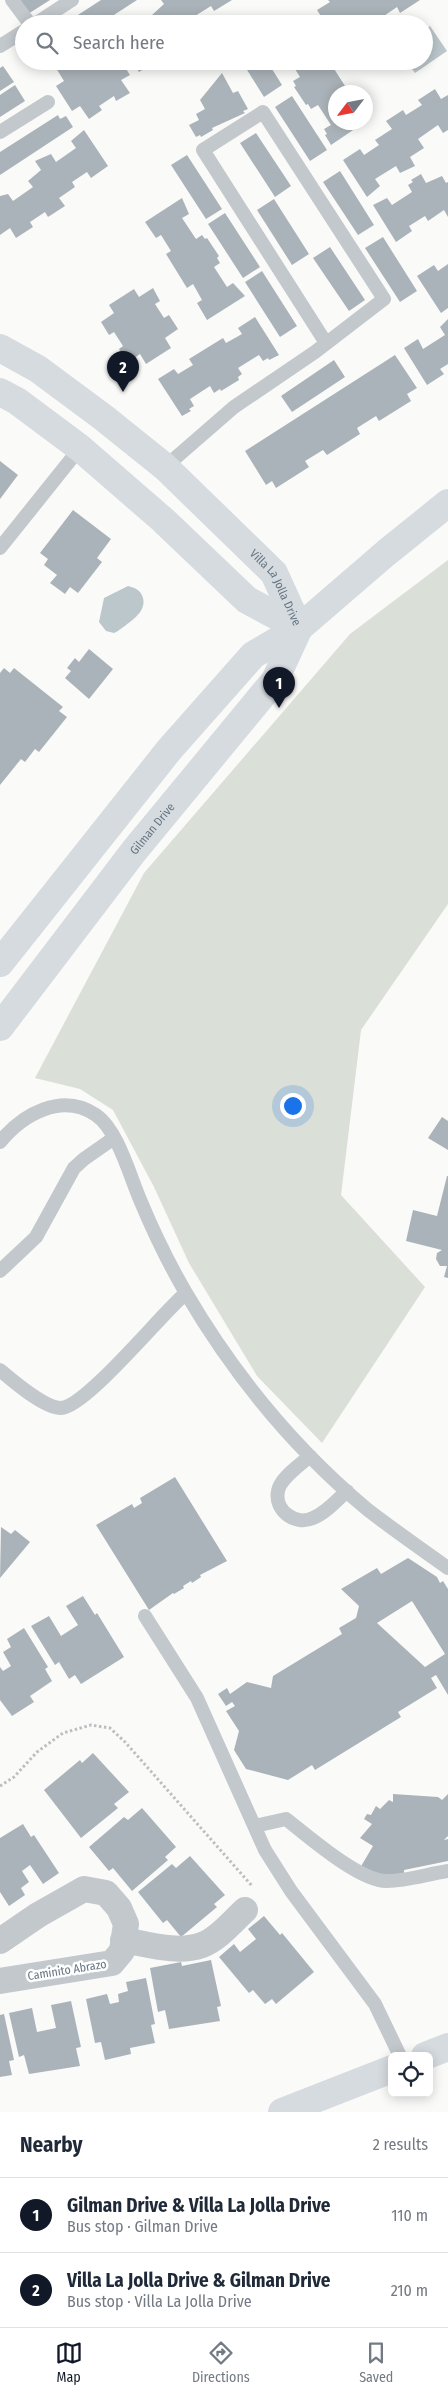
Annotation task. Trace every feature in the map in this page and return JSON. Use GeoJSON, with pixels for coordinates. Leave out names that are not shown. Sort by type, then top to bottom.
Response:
{"type":"FeatureCollection","features":[{"type":"Feature","properties":{"kind":"main road","name":"Villa La Jolla Drive"},"geometry":{"type":"LineString","coordinates":[[0,348],[38,369],[165,467],[274,573],[298,628]]}},
{"type":"Feature","properties":{"kind":"main road","name":"Villa La Jolla Drive"},"geometry":{"type":"LineString","coordinates":[[0,392],[17,401],[80,448],[163,520],[247,600],[298,628]]}},
{"type":"Feature","properties":{"kind":"main road","name":"Gilman Drive"},"geometry":{"type":"LineString","coordinates":[[0,964],[169,750],[252,655],[298,628],[448,503]]}},
{"type":"Feature","properties":{"kind":"main road","name":"Gilman Drive"},"geometry":{"type":"LineString","coordinates":[[0,1027],[134,851],[275,680],[298,628]]}},
{"type":"Feature","properties":{"kind":"main road"},"geometry":{"type":"LineString","coordinates":[[433,2053],[448,2047]]}},
{"type":"Feature","properties":{"kind":"main road"},"geometry":{"type":"LineString","coordinates":[[282,2112],[388,2071]]}},
{"type":"Feature","properties":{"kind":"street","name":"Caminito Abrazo"},"geometry":{"type":"LineString","coordinates":[[0,1941],[38,1915],[84,1888],[106,1893],[119,1908],[126,1924],[122,1951],[112,1963],[0,1981]]}},
{"type":"Feature","properties":{"kind":"street"},"geometry":{"type":"LineString","coordinates":[[123,1940],[180,1948],[202,1945],[223,1932],[251,1901]]}},
{"type":"Feature","properties":{"kind":"lane"},"geometry":{"type":"LineString","coordinates":[[12,0],[23,15]]}},
{"type":"Feature","properties":{"kind":"lane"},"geometry":{"type":"LineString","coordinates":[[49,15],[72,0]]}},
{"type":"Feature","properties":{"kind":"lane"},"geometry":{"type":"LineString","coordinates":[[0,46],[15,37]]}},
{"type":"Feature","properties":{"kind":"lane"},"geometry":{"type":"LineString","coordinates":[[0,132],[48,102]]}},
{"type":"Feature","properties":{"kind":"lane"},"geometry":{"type":"LineString","coordinates":[[165,467],[234,406],[326,343],[384,299],[263,112],[203,150],[326,343]]}},
{"type":"Feature","properties":{"kind":"lane"},"geometry":{"type":"LineString","coordinates":[[0,548],[80,448]]}},
{"type":"Feature","properties":{"kind":"lane"},"geometry":{"type":"LineString","coordinates":[[0,1142],[34,1112],[65,1106],[84,1108],[97,1116],[110,1130],[141,1203],[186,1293],[237,1370],[310,1456],[347,1491],[377,1516],[448,1568]]}},
{"type":"Feature","properties":{"kind":"lane"},"geometry":{"type":"LineString","coordinates":[[0,1270],[36,1237],[74,1168],[114,1138]]}},
{"type":"Feature","properties":{"kind":"lane"},"geometry":{"type":"LineString","coordinates":[[0,1370],[19,1386],[52,1406],[62,1408],[73,1404],[118,1364],[168,1308],[186,1293]]}},
{"type":"Feature","properties":{"kind":"lane"},"geometry":{"type":"LineString","coordinates":[[310,1456],[282,1482],[278,1490],[278,1499],[282,1510],[292,1519],[301,1522],[313,1518],[347,1491]]}},
{"type":"Feature","properties":{"kind":"lane"},"geometry":{"type":"LineString","coordinates":[[145,1616],[197,1698],[265,1850],[291,1891],[379,2011],[398,2052]]}},
{"type":"Feature","properties":{"kind":"lane"},"geometry":{"type":"LineString","coordinates":[[255,1826],[286,1819],[355,1871],[372,1880],[386,1881],[448,1871]]}},
{"type":"Feature","properties":{"kind":"path"},"geometry":{"type":"LineString","coordinates":[[0,1786],[14,1777],[37,1752],[63,1733],[91,1725],[110,1728],[125,1742],[168,1793],[251,1901]]}},
{"type":"Feature","properties":{"kind":"shaded area"},"geometry":{"type":"Polygon","coordinates":[[[433,30],[447,51],[433,61],[433,30]]]}},
{"type":"Feature","properties":{"kind":"shaded area"},"geometry":{"type":"Polygon","coordinates":[[[448,560],[448,904],[361,1030],[341,1195],[425,1287],[322,1443],[257,1376],[189,1263],[154,1187],[113,1110],[80,1089],[35,1078],[144,873],[350,634],[448,560]]]}},
{"type":"Feature","properties":{"kind":"shaded area"},"geometry":{"type":"Polygon","coordinates":[[[128,586],[141,593],[143,598],[142,608],[136,617],[118,631],[114,633],[106,631],[99,622],[104,598],[128,586]]]}},
{"type":"Feature","properties":{"kind":"building"},"geometry":{"type":"Polygon","coordinates":[[[19,0],[50,0],[28,14],[19,0]]]}},
{"type":"Feature","properties":{"kind":"building"},"geometry":{"type":"Polygon","coordinates":[[[101,0],[137,0],[114,15],[78,15],[101,0]]]}},
{"type":"Feature","properties":{"kind":"building"},"geometry":{"type":"Polygon","coordinates":[[[161,0],[232,0],[214,11],[211,6],[197,15],[152,15],[164,4],[161,0]]]}},
{"type":"Feature","properties":{"kind":"building"},"geometry":{"type":"Polygon","coordinates":[[[328,0],[420,0],[400,13],[397,7],[385,15],[320,15],[317,10],[330,2],[328,0]]]}},
{"type":"Feature","properties":{"kind":"building"},"geometry":{"type":"Polygon","coordinates":[[[3,66],[14,82],[0,91],[0,68],[3,66]]]}},
{"type":"Feature","properties":{"kind":"building"},"geometry":{"type":"Polygon","coordinates":[[[57,70],[127,70],[130,75],[121,80],[130,93],[116,101],[114,96],[99,106],[102,110],[89,119],[80,106],[72,111],[56,86],[64,81],[57,70]]]}},
{"type":"Feature","properties":{"kind":"building"},"geometry":{"type":"Polygon","coordinates":[[[247,70],[273,70],[282,85],[264,97],[247,70]]]}},
{"type":"Feature","properties":{"kind":"building"},"geometry":{"type":"Polygon","coordinates":[[[296,70],[335,70],[344,85],[328,85],[328,120],[318,105],[311,109],[308,104],[306,105],[294,87],[296,86],[293,81],[300,77],[296,70]]]}},
{"type":"Feature","properties":{"kind":"building"},"geometry":{"type":"Polygon","coordinates":[[[222,73],[233,93],[238,91],[248,109],[243,111],[245,113],[212,128],[213,130],[201,137],[200,135],[196,137],[189,125],[199,120],[196,114],[205,109],[200,100],[222,73]]]}},
{"type":"Feature","properties":{"kind":"building"},"geometry":{"type":"Polygon","coordinates":[[[15,85],[25,101],[0,117],[0,95],[15,85]]]}},
{"type":"Feature","properties":{"kind":"building"},"geometry":{"type":"Polygon","coordinates":[[[435,89],[441,99],[448,95],[448,130],[443,133],[438,125],[418,139],[424,148],[410,157],[415,166],[400,173],[396,166],[375,179],[380,186],[367,197],[343,160],[360,149],[364,155],[379,145],[375,140],[392,129],[386,121],[403,110],[406,115],[422,105],[418,100],[435,89]]]}},
{"type":"Feature","properties":{"kind":"building"},"geometry":{"type":"Polygon","coordinates":[[[292,96],[327,150],[310,161],[275,107],[292,96]]]}},
{"type":"Feature","properties":{"kind":"building"},"geometry":{"type":"Polygon","coordinates":[[[58,115],[60,119],[66,116],[73,127],[0,175],[0,152],[58,115]]]}},
{"type":"Feature","properties":{"kind":"building"},"geometry":{"type":"Polygon","coordinates":[[[328,127],[328,130],[353,130],[331,145],[324,129],[328,127]]]}},
{"type":"Feature","properties":{"kind":"building"},"geometry":{"type":"Polygon","coordinates":[[[84,130],[108,166],[91,178],[87,172],[72,182],[75,187],[59,198],[65,206],[48,217],[45,212],[30,222],[33,227],[16,238],[10,228],[0,235],[0,196],[8,194],[13,201],[33,187],[28,181],[41,170],[35,161],[51,154],[56,162],[76,148],[71,141],[84,130]]]}},
{"type":"Feature","properties":{"kind":"building"},"geometry":{"type":"Polygon","coordinates":[[[256,133],[291,186],[275,197],[240,143],[256,133]]]}},
{"type":"Feature","properties":{"kind":"building"},"geometry":{"type":"Polygon","coordinates":[[[187,155],[222,209],[206,219],[171,165],[187,155]]]}},
{"type":"Feature","properties":{"kind":"building"},"geometry":{"type":"Polygon","coordinates":[[[340,171],[374,225],[358,235],[323,182],[340,171]]]}},
{"type":"Feature","properties":{"kind":"building"},"geometry":{"type":"Polygon","coordinates":[[[421,174],[426,183],[442,176],[446,183],[448,182],[448,217],[444,210],[428,221],[425,216],[409,226],[412,231],[396,242],[373,205],[387,198],[392,205],[412,192],[408,185],[413,182],[411,180],[421,174]]]}},
{"type":"Feature","properties":{"kind":"building"},"geometry":{"type":"Polygon","coordinates":[[[182,198],[189,214],[182,218],[196,239],[202,235],[205,239],[207,238],[219,256],[217,258],[220,263],[214,267],[227,287],[233,283],[245,296],[207,320],[197,303],[202,300],[193,284],[187,288],[166,254],[171,251],[161,235],[156,238],[145,222],[182,198]]]}},
{"type":"Feature","properties":{"kind":"building"},"geometry":{"type":"Polygon","coordinates":[[[274,199],[309,254],[292,265],[257,210],[274,199]]]}},
{"type":"Feature","properties":{"kind":"building"},"geometry":{"type":"Polygon","coordinates":[[[225,213],[260,267],[243,278],[208,224],[225,213]]]}},
{"type":"Feature","properties":{"kind":"building"},"geometry":{"type":"Polygon","coordinates":[[[383,237],[417,291],[400,302],[365,248],[383,237]]]}},
{"type":"Feature","properties":{"kind":"building"},"geometry":{"type":"Polygon","coordinates":[[[330,247],[365,300],[349,311],[313,258],[330,247]]]}},
{"type":"Feature","properties":{"kind":"building"},"geometry":{"type":"Polygon","coordinates":[[[448,264],[448,308],[441,313],[417,276],[434,265],[438,271],[448,264]]]}},
{"type":"Feature","properties":{"kind":"building"},"geometry":{"type":"Polygon","coordinates":[[[262,271],[297,326],[280,337],[245,282],[262,271]]]}},
{"type":"Feature","properties":{"kind":"building"},"geometry":{"type":"Polygon","coordinates":[[[153,288],[160,301],[155,304],[164,318],[169,315],[178,329],[165,338],[171,348],[146,364],[140,354],[127,363],[119,349],[123,346],[114,332],[109,335],[101,322],[114,313],[109,305],[134,289],[139,297],[153,288]]]}},
{"type":"Feature","properties":{"kind":"building"},"geometry":{"type":"Polygon","coordinates":[[[255,317],[279,355],[263,361],[259,355],[238,368],[242,374],[238,377],[239,380],[214,393],[210,386],[190,399],[194,406],[189,409],[191,411],[182,416],[158,379],[174,369],[178,374],[193,365],[189,359],[223,338],[226,343],[242,334],[238,328],[255,317]]]}},
{"type":"Feature","properties":{"kind":"building"},"geometry":{"type":"Polygon","coordinates":[[[448,319],[448,364],[440,369],[444,374],[427,385],[404,348],[418,339],[423,349],[445,335],[440,327],[448,319]]]}},
{"type":"Feature","properties":{"kind":"building"},"geometry":{"type":"Polygon","coordinates":[[[395,355],[417,388],[407,394],[411,401],[379,421],[376,416],[357,428],[360,434],[327,455],[323,450],[305,461],[309,467],[276,488],[272,481],[266,485],[245,451],[395,355]]]}},
{"type":"Feature","properties":{"kind":"building"},"geometry":{"type":"Polygon","coordinates":[[[334,360],[345,377],[292,412],[281,396],[334,360]]]}},
{"type":"Feature","properties":{"kind":"building"},"geometry":{"type":"Polygon","coordinates":[[[0,461],[18,475],[0,499],[0,461]]]}},
{"type":"Feature","properties":{"kind":"building"},"geometry":{"type":"Polygon","coordinates":[[[73,510],[111,539],[97,558],[102,562],[78,593],[70,587],[65,594],[50,583],[57,575],[44,565],[48,559],[40,553],[73,510]]]}},
{"type":"Feature","properties":{"kind":"building"},"geometry":{"type":"Polygon","coordinates":[[[89,649],[113,669],[89,699],[65,678],[71,671],[67,668],[75,658],[79,662],[89,649]]]}},
{"type":"Feature","properties":{"kind":"building"},"geometry":{"type":"Polygon","coordinates":[[[4,668],[10,673],[14,668],[63,707],[59,711],[67,717],[39,752],[35,749],[25,762],[21,759],[0,785],[0,673],[4,668]]]}},
{"type":"Feature","properties":{"kind":"building"},"geometry":{"type":"Polygon","coordinates":[[[442,1117],[448,1121],[448,1150],[428,1138],[442,1117]]]}},
{"type":"Feature","properties":{"kind":"building"},"geometry":{"type":"Polygon","coordinates":[[[447,1176],[448,1278],[444,1277],[447,1266],[440,1266],[436,1259],[437,1253],[442,1250],[406,1241],[413,1210],[437,1216],[447,1176]]]}},
{"type":"Feature","properties":{"kind":"building"},"geometry":{"type":"Polygon","coordinates":[[[175,1477],[227,1561],[200,1575],[201,1577],[183,1586],[184,1588],[173,1593],[149,1610],[96,1525],[132,1504],[134,1508],[142,1503],[140,1498],[175,1477]]]}},
{"type":"Feature","properties":{"kind":"building"},"geometry":{"type":"Polygon","coordinates":[[[1,1527],[11,1534],[15,1530],[30,1542],[0,1578],[1,1527]]]}},
{"type":"Feature","properties":{"kind":"building"},"geometry":{"type":"Polygon","coordinates":[[[408,1558],[437,1577],[440,1583],[443,1581],[448,1589],[448,1695],[436,1675],[431,1678],[437,1688],[398,1712],[401,1717],[315,1770],[312,1765],[288,1780],[246,1769],[234,1750],[239,1731],[226,1711],[235,1706],[232,1702],[226,1706],[218,1694],[227,1688],[230,1694],[247,1682],[271,1688],[273,1676],[342,1634],[339,1628],[356,1618],[359,1606],[341,1589],[377,1568],[381,1574],[408,1558]],[[412,1601],[377,1623],[425,1667],[445,1654],[412,1601]]]}},
{"type":"Feature","properties":{"kind":"building"},"geometry":{"type":"Polygon","coordinates":[[[83,1596],[95,1615],[97,1613],[124,1657],[81,1684],[75,1675],[69,1679],[59,1662],[55,1665],[31,1626],[49,1616],[61,1636],[78,1625],[66,1606],[83,1596]]]}},
{"type":"Feature","properties":{"kind":"building"},"geometry":{"type":"Polygon","coordinates":[[[24,1628],[48,1667],[45,1669],[52,1681],[30,1696],[34,1702],[12,1716],[0,1700],[0,1667],[3,1671],[11,1666],[3,1652],[11,1647],[7,1639],[24,1628]]]}},
{"type":"Feature","properties":{"kind":"building"},"geometry":{"type":"Polygon","coordinates":[[[93,1753],[129,1792],[114,1804],[118,1808],[81,1838],[44,1790],[80,1760],[82,1763],[93,1753]]]}},
{"type":"Feature","properties":{"kind":"building"},"geometry":{"type":"Polygon","coordinates":[[[393,1794],[438,1797],[442,1800],[448,1794],[448,1836],[444,1840],[448,1839],[448,1861],[404,1870],[404,1875],[389,1877],[360,1868],[373,1846],[360,1838],[372,1824],[364,1819],[367,1814],[371,1815],[376,1806],[380,1809],[389,1800],[393,1802],[393,1794]]]}},
{"type":"Feature","properties":{"kind":"building"},"geometry":{"type":"Polygon","coordinates":[[[142,1808],[176,1847],[165,1857],[168,1860],[132,1891],[113,1868],[109,1871],[89,1847],[124,1817],[128,1820],[142,1808]]]}},
{"type":"Feature","properties":{"kind":"building"},"geometry":{"type":"Polygon","coordinates":[[[23,1824],[31,1837],[34,1835],[59,1873],[43,1884],[30,1865],[22,1871],[29,1882],[21,1888],[25,1895],[9,1906],[0,1892],[0,1838],[23,1824]]]}},
{"type":"Feature","properties":{"kind":"building"},"geometry":{"type":"Polygon","coordinates":[[[190,1856],[225,1895],[214,1904],[217,1907],[181,1937],[167,1920],[163,1923],[138,1892],[172,1864],[176,1868],[190,1856]]]}},
{"type":"Feature","properties":{"kind":"building"},"geometry":{"type":"Polygon","coordinates":[[[264,1916],[280,1935],[282,1933],[314,1972],[276,2004],[272,1999],[265,2004],[253,1990],[249,1993],[219,1957],[234,1944],[240,1952],[256,1939],[248,1929],[264,1916]]]}},
{"type":"Feature","properties":{"kind":"building"},"geometry":{"type":"Polygon","coordinates":[[[211,1960],[221,2006],[217,2007],[220,2021],[169,2029],[165,2010],[158,2012],[150,1968],[181,1962],[182,1966],[211,1960]]]}},
{"type":"Feature","properties":{"kind":"building"},"geometry":{"type":"Polygon","coordinates":[[[146,1978],[155,2024],[151,2025],[155,2043],[130,2048],[131,2054],[105,2060],[101,2042],[95,2043],[86,1999],[107,1994],[110,2004],[119,2002],[118,1994],[128,1991],[126,1982],[146,1978]]]}},
{"type":"Feature","properties":{"kind":"building"},"geometry":{"type":"Polygon","coordinates":[[[71,2001],[81,2047],[76,2048],[80,2066],[29,2074],[24,2055],[19,2057],[9,2013],[32,2008],[37,2032],[56,2028],[51,2005],[71,2001]]]}},
{"type":"Feature","properties":{"kind":"building"},"geometry":{"type":"Polygon","coordinates":[[[4,2014],[14,2060],[9,2061],[12,2075],[0,2077],[0,2015],[4,2014]]]}},
{"type":"Feature","properties":{"kind":"place","name":"Villa La Jolla Drive & Gilman Drive"},"geometry":{"type":"Point","coordinates":[123,392]}},
{"type":"Feature","properties":{"kind":"place","name":"Gilman Drive & Villa La Jolla Drive"},"geometry":{"type":"Point","coordinates":[279,708]}}]}
